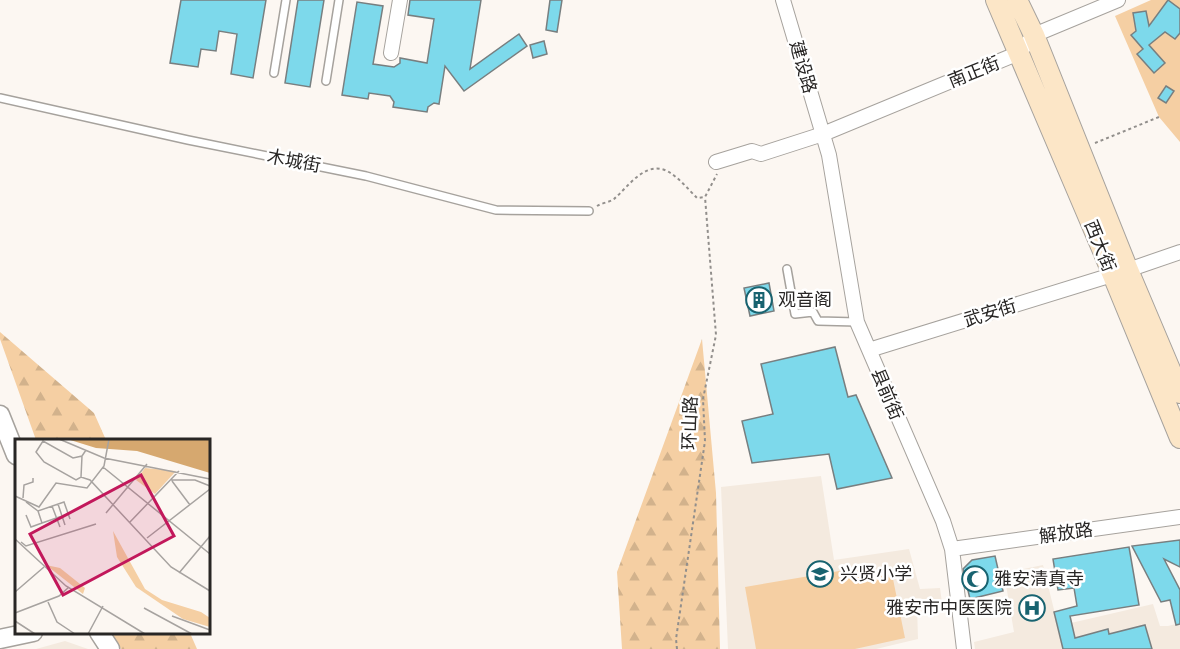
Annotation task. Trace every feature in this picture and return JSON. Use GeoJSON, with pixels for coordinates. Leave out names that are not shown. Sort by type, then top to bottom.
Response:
{"type":"FeatureCollection","features":[{"type":"Feature","properties":{"kind":"main road","name":"西大街"},"geometry":{"type":"LineString","coordinates":[[996,0],[1103,251],[1120,273],[1180,393]]}},
{"type":"Feature","properties":{"kind":"main road","name":"西大街"},"geometry":{"type":"LineString","coordinates":[[1017,0],[1034,35],[1081,149],[1120,273],[1180,438]]}},
{"type":"Feature","properties":{"kind":"street"},"geometry":{"type":"LineString","coordinates":[[391,53],[398,0]]}},
{"type":"Feature","properties":{"kind":"street","name":"建设路"},"geometry":{"type":"LineString","coordinates":[[783,0],[823,135]]}},
{"type":"Feature","properties":{"kind":"street","name":"南正街"},"geometry":{"type":"LineString","coordinates":[[718,166],[752,151],[761,154],[823,135],[1019,53],[1034,35],[1118,0]]}},
{"type":"Feature","properties":{"kind":"street","name":"县前街"},"geometry":{"type":"LineString","coordinates":[[823,135],[829,154],[857,322],[943,521],[952,549],[964,649]]}},
{"type":"Feature","properties":{"kind":"street","name":"武安街"},"geometry":{"type":"LineString","coordinates":[[869,350],[1120,273],[1180,252]]}},
{"type":"Feature","properties":{"kind":"street"},"geometry":{"type":"LineString","coordinates":[[0,415],[15,452]]}},
{"type":"Feature","properties":{"kind":"street","name":"解放路"},"geometry":{"type":"LineString","coordinates":[[952,549],[1180,517]]}},
{"type":"Feature","properties":{"kind":"street"},"geometry":{"type":"LineString","coordinates":[[0,639],[28,634]]}},
{"type":"Feature","properties":{"kind":"street"},"geometry":{"type":"LineString","coordinates":[[100,634],[110,649]]}},
{"type":"Feature","properties":{"kind":"lane"},"geometry":{"type":"LineString","coordinates":[[274,73],[286,0]]}},
{"type":"Feature","properties":{"kind":"lane"},"geometry":{"type":"LineString","coordinates":[[326,81],[339,0]]}},
{"type":"Feature","properties":{"kind":"lane","name":"木城街"},"geometry":{"type":"LineString","coordinates":[[0,98],[188,140],[366,176],[496,210],[589,210]]}},
{"type":"Feature","properties":{"kind":"lane"},"geometry":{"type":"LineString","coordinates":[[786,269],[795,314],[813,312],[818,321],[857,322]]}},
{"type":"Feature","properties":{"kind":"path"},"geometry":{"type":"LineString","coordinates":[[1081,149],[1159,117]]}},
{"type":"Feature","properties":{"kind":"path"},"geometry":{"type":"LineString","coordinates":[[589,210],[613,200],[640,173],[653,168],[669,171],[697,198],[705,197],[718,166]]}},
{"type":"Feature","properties":{"kind":"path","name":"环山路"},"geometry":{"type":"LineString","coordinates":[[677,649],[676,639],[705,441],[703,399],[716,335],[705,197]]}},
{"type":"Feature","properties":{"kind":"shaded area","name":"兴贤小学"},"geometry":{"type":"Polygon","coordinates":[[[821,476],[834,560],[909,549],[920,589],[940,588],[942,603],[917,607],[918,639],[876,649],[728,649],[721,487],[821,476]]]}},
{"type":"Feature","properties":{"kind":"shaded area","name":"雅安市中医医院"},"geometry":{"type":"Polygon","coordinates":[[[1043,565],[1058,626],[1153,604],[1160,626],[1180,623],[1180,649],[975,649],[974,642],[1014,632],[1004,573],[1043,565]]]}},
{"type":"Feature","properties":{"kind":"shaded area"},"geometry":{"type":"Polygon","coordinates":[[[65,641],[88,649],[36,649],[65,641]]]}},
{"type":"Feature","properties":{"kind":"green space"},"geometry":{"type":"Polygon","coordinates":[[[1151,0],[1180,0],[1180,142],[1159,117],[1115,16],[1151,0]]]}},
{"type":"Feature","properties":{"kind":"green space"},"geometry":{"type":"Polygon","coordinates":[[[0,332],[94,413],[106,439],[36,439],[0,339],[0,332]]]}},
{"type":"Feature","properties":{"kind":"green space"},"geometry":{"type":"Polygon","coordinates":[[[702,339],[716,493],[720,649],[622,649],[617,572],[702,339]]]}},
{"type":"Feature","properties":{"kind":"green space"},"geometry":{"type":"Polygon","coordinates":[[[863,567],[893,579],[905,638],[855,649],[756,649],[745,587],[863,567]]]}},
{"type":"Feature","properties":{"kind":"green space"},"geometry":{"type":"Polygon","coordinates":[[[112,634],[190,634],[197,649],[121,649],[112,634]]]}},
{"type":"Feature","properties":{"kind":"building"},"geometry":{"type":"Polygon","coordinates":[[[181,0],[266,0],[253,78],[231,74],[237,34],[219,31],[216,51],[201,49],[198,67],[170,63],[181,0]]]}},
{"type":"Feature","properties":{"kind":"building"},"geometry":{"type":"Polygon","coordinates":[[[298,0],[324,0],[310,87],[285,83],[298,0]]]}},
{"type":"Feature","properties":{"kind":"building"},"geometry":{"type":"Polygon","coordinates":[[[410,0],[481,0],[470,69],[519,34],[527,46],[464,91],[445,66],[439,104],[434,103],[428,107],[427,112],[393,107],[394,102],[390,96],[369,93],[368,99],[342,95],[357,2],[383,6],[373,64],[394,67],[400,63],[400,58],[427,63],[434,19],[408,15],[410,0]]]}},
{"type":"Feature","properties":{"kind":"building"},"geometry":{"type":"Polygon","coordinates":[[[550,0],[562,0],[557,32],[546,30],[550,0]]]}},
{"type":"Feature","properties":{"kind":"building"},"geometry":{"type":"Polygon","coordinates":[[[1168,0],[1180,9],[1180,33],[1175,39],[1165,32],[1149,45],[1165,63],[1154,73],[1137,54],[1143,49],[1131,35],[1136,31],[1133,13],[1146,11],[1149,26],[1168,0]]]}},
{"type":"Feature","properties":{"kind":"building"},"geometry":{"type":"Polygon","coordinates":[[[544,41],[547,54],[533,58],[530,45],[544,41]]]}},
{"type":"Feature","properties":{"kind":"building"},"geometry":{"type":"Polygon","coordinates":[[[1166,86],[1174,91],[1166,103],[1158,98],[1166,86]]]}},
{"type":"Feature","properties":{"kind":"building","name":"观音阁"},"geometry":{"type":"Polygon","coordinates":[[[769,283],[774,311],[750,316],[744,288],[769,283]]]}},
{"type":"Feature","properties":{"kind":"building"},"geometry":{"type":"Polygon","coordinates":[[[835,347],[848,397],[856,395],[892,478],[837,489],[829,454],[752,463],[742,421],[773,414],[761,364],[835,347]]]}},
{"type":"Feature","properties":{"kind":"building"},"geometry":{"type":"Polygon","coordinates":[[[1180,540],[1180,567],[1164,559],[1180,590],[1180,624],[1176,625],[1170,600],[1161,602],[1132,546],[1180,540]]]}},
{"type":"Feature","properties":{"kind":"building"},"geometry":{"type":"Polygon","coordinates":[[[1129,547],[1139,605],[1070,616],[1075,638],[1108,629],[1109,634],[1145,625],[1152,649],[1063,649],[1054,612],[1077,606],[1074,588],[1058,590],[1053,559],[1129,547]]]}},
{"type":"Feature","properties":{"kind":"building","name":"雅安清真寺"},"geometry":{"type":"Polygon","coordinates":[[[995,556],[1003,591],[970,599],[963,569],[972,560],[995,556]]]}},
{"type":"Feature","properties":{"kind":"place","name":"观音阁"},"geometry":{"type":"Point","coordinates":[759,300]}},
{"type":"Feature","properties":{"kind":"place","name":"兴贤小学"},"geometry":{"type":"Point","coordinates":[820,574]}},
{"type":"Feature","properties":{"kind":"place","name":"雅安清真寺"},"geometry":{"type":"Point","coordinates":[975,579]}},
{"type":"Feature","properties":{"kind":"place","name":"雅安市中医医院"},"geometry":{"type":"Point","coordinates":[1032,608]}}]}
